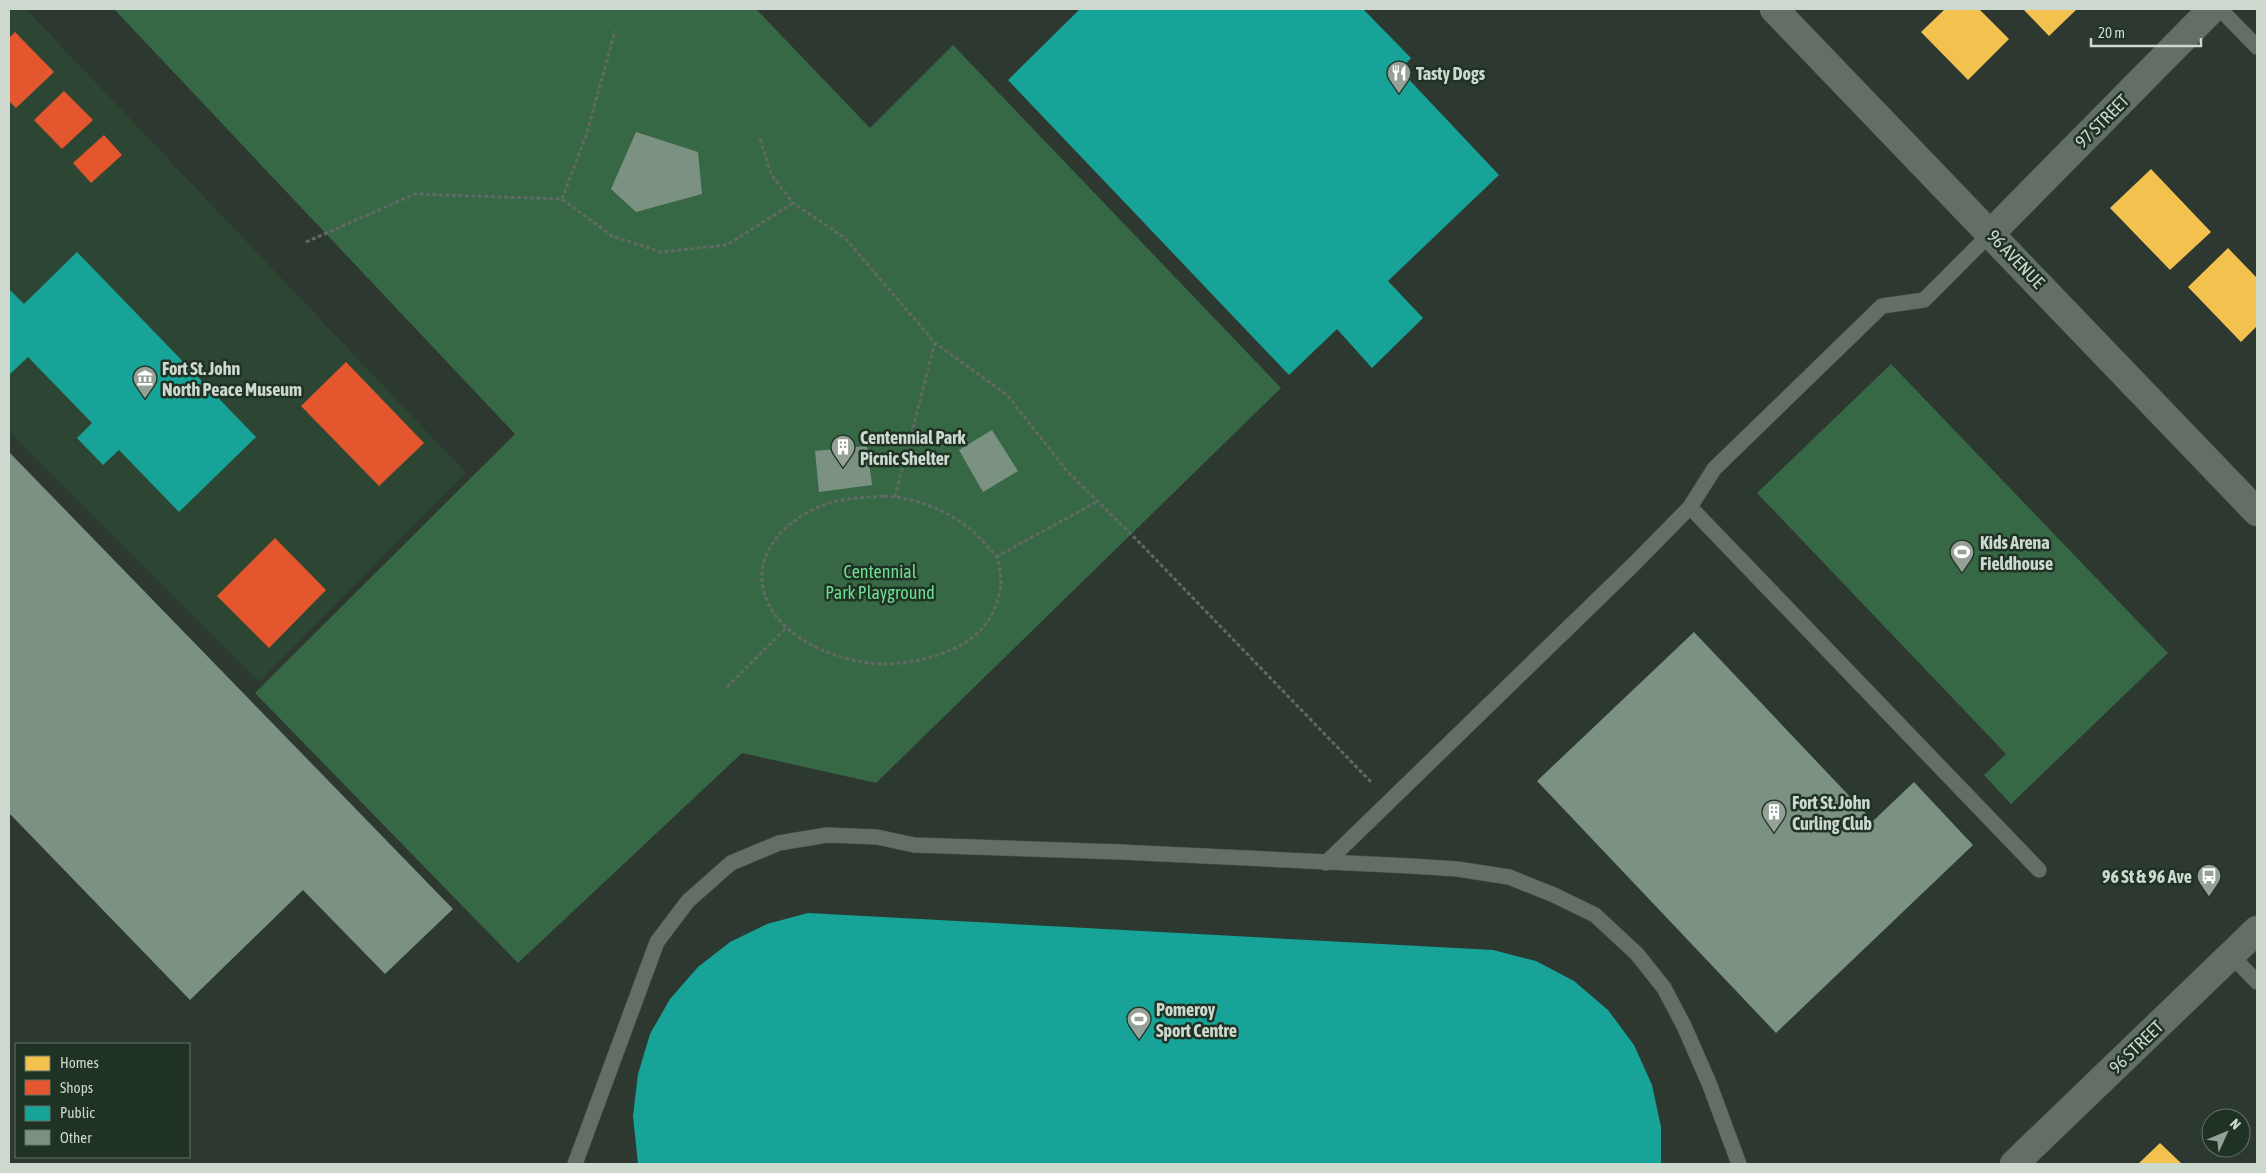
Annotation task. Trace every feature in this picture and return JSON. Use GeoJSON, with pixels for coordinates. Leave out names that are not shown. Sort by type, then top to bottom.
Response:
{"type":"FeatureCollection","features":[{"type":"Feature","properties":{"kind":"street","name":"97 STREET"},"geometry":{"type":"LineString","coordinates":[[1991,233],[2212,9]]}},
{"type":"Feature","properties":{"kind":"street","name":"96 AVENUE"},"geometry":{"type":"LineString","coordinates":[[1779,11],[2257,512]]}},
{"type":"Feature","properties":{"kind":"street","name":"96 STREET"},"geometry":{"type":"LineString","coordinates":[[2014,1164],[2257,930]]}},
{"type":"Feature","properties":{"kind":"lane"},"geometry":{"type":"LineString","coordinates":[[2220,9],[2257,47]]}},
{"type":"Feature","properties":{"kind":"lane"},"geometry":{"type":"LineString","coordinates":[[1326,863],[1635,564],[1690,507],[1714,468],[1882,306],[1924,300],[1991,233]]}},
{"type":"Feature","properties":{"kind":"lane"},"geometry":{"type":"LineString","coordinates":[[1690,507],[2039,870]]}},
{"type":"Feature","properties":{"kind":"lane"},"geometry":{"type":"LineString","coordinates":[[575,1164],[657,942],[688,901],[731,863],[779,843],[827,835],[876,837],[914,845],[1121,852],[1457,869],[1509,877],[1554,895],[1595,915],[1637,954],[1664,988],[1684,1026],[1709,1083],[1739,1164]]}},
{"type":"Feature","properties":{"kind":"lane"},"geometry":{"type":"LineString","coordinates":[[2231,955],[2257,982]]}},
{"type":"Feature","properties":{"kind":"path"},"geometry":{"type":"LineString","coordinates":[[562,199],[587,133],[615,31]]}},
{"type":"Feature","properties":{"kind":"path"},"geometry":{"type":"LineString","coordinates":[[760,139],[771,174],[793,203],[845,238],[936,343],[1007,395],[1067,471],[1390,801]]}},
{"type":"Feature","properties":{"kind":"path"},"geometry":{"type":"LineString","coordinates":[[306,242],[415,194],[562,199],[612,236],[661,252],[727,244],[793,203]]}},
{"type":"Feature","properties":{"kind":"path"},"geometry":{"type":"LineString","coordinates":[[895,497],[936,343]]}},
{"type":"Feature","properties":{"kind":"path"},"geometry":{"type":"LineString","coordinates":[[895,497],[924,503],[955,518],[981,539],[996,557],[1002,588],[993,615],[975,636],[952,651],[917,661],[887,664],[858,661],[830,654],[800,640],[780,622],[765,597],[760,574],[770,546],[790,524],[815,508],[846,498],[895,497]]}},
{"type":"Feature","properties":{"kind":"path"},"geometry":{"type":"LineString","coordinates":[[996,557],[1098,501]]}},
{"type":"Feature","properties":{"kind":"path"},"geometry":{"type":"LineString","coordinates":[[727,687],[786,628]]}},
{"type":"Feature","properties":{"kind":"shaded area"},"geometry":{"type":"Polygon","coordinates":[[[9,9],[26,9],[466,473],[259,682],[9,432],[9,9]]]}},
{"type":"Feature","properties":{"kind":"green space","name":"Centennial Park Playground"},"geometry":{"type":"Polygon","coordinates":[[[114,9],[756,9],[870,128],[953,45],[1281,388],[876,783],[742,753],[518,963],[255,693],[515,434],[114,9]]]}},
{"type":"Feature","properties":{"kind":"green space","name":"Kids Arena Fieldhouse"},"geometry":{"type":"Polygon","coordinates":[[[1891,364],[2168,653],[2011,804],[1984,775],[2006,754],[1757,493],[1891,364]]]}},
{"type":"Feature","properties":{"kind":"building: Homes"},"geometry":{"type":"Polygon","coordinates":[[[1945,9],[1979,9],[2009,39],[1968,80],[1921,32],[1945,9]]]}},
{"type":"Feature","properties":{"kind":"building: Homes"},"geometry":{"type":"Polygon","coordinates":[[[2023,9],[2077,9],[2049,36],[2023,9]]]}},
{"type":"Feature","properties":{"kind":"building: Homes"},"geometry":{"type":"Polygon","coordinates":[[[2151,169],[2211,232],[2170,270],[2110,208],[2151,169]]]}},
{"type":"Feature","properties":{"kind":"building: Homes"},"geometry":{"type":"Polygon","coordinates":[[[2228,248],[2257,278],[2257,326],[2241,342],[2188,287],[2228,248]]]}},
{"type":"Feature","properties":{"kind":"building: Homes"},"geometry":{"type":"Polygon","coordinates":[[[2160,1143],[2182,1164],[2138,1164],[2160,1143]]]}},
{"type":"Feature","properties":{"kind":"building: Shops"},"geometry":{"type":"Polygon","coordinates":[[[15,32],[54,72],[16,108],[9,101],[9,38],[15,32]]]}},
{"type":"Feature","properties":{"kind":"building: Shops"},"geometry":{"type":"Polygon","coordinates":[[[64,91],[93,120],[62,149],[34,120],[64,91]]]}},
{"type":"Feature","properties":{"kind":"building: Shops"},"geometry":{"type":"Polygon","coordinates":[[[104,135],[122,155],[91,183],[73,163],[104,135]]]}},
{"type":"Feature","properties":{"kind":"building: Shops"},"geometry":{"type":"Polygon","coordinates":[[[346,362],[424,443],[379,486],[301,406],[346,362]]]}},
{"type":"Feature","properties":{"kind":"building: Shops"},"geometry":{"type":"Polygon","coordinates":[[[275,538],[326,590],[269,648],[217,596],[275,538]]]}},
{"type":"Feature","properties":{"kind":"building: Public"},"geometry":{"type":"Polygon","coordinates":[[[1080,9],[1363,9],[1411,58],[1400,70],[1499,175],[1388,281],[1423,318],[1372,368],[1337,329],[1289,375],[1008,80],[1080,9]]]}},
{"type":"Feature","properties":{"kind":"building: Public","name":"Fort St. John North Peace Museum"},"geometry":{"type":"Polygon","coordinates":[[[77,252],[256,437],[179,512],[119,450],[103,465],[77,438],[92,423],[28,357],[9,375],[9,292],[11,291],[24,304],[77,252]]]}},
{"type":"Feature","properties":{"kind":"building: Public","name":"Pomeroy Sport Centre"},"geometry":{"type":"Polygon","coordinates":[[[808,913],[1493,950],[1536,961],[1574,981],[1608,1010],[1634,1045],[1652,1085],[1661,1127],[1661,1164],[638,1164],[633,1116],[638,1074],[650,1034],[670,999],[698,967],[730,942],[767,924],[808,913]]]}},
{"type":"Feature","properties":{"kind":"building: Other"},"geometry":{"type":"Polygon","coordinates":[[[636,132],[698,152],[702,194],[636,212],[611,189],[636,132]]]}},
{"type":"Feature","properties":{"kind":"building: Other"},"geometry":{"type":"Polygon","coordinates":[[[992,430],[1018,471],[983,492],[959,450],[992,430]]]}},
{"type":"Feature","properties":{"kind":"building: Other","name":"Centennial Park Picnic Shelter"},"geometry":{"type":"Polygon","coordinates":[[[867,446],[872,485],[819,492],[815,451],[867,446]]]}},
{"type":"Feature","properties":{"kind":"building: Other"},"geometry":{"type":"Polygon","coordinates":[[[9,452],[453,909],[385,974],[303,890],[190,1000],[9,813],[9,452]]]}},
{"type":"Feature","properties":{"kind":"building: Other","name":"Fort St. John Curling Club"},"geometry":{"type":"Polygon","coordinates":[[[1694,632],[1873,821],[1914,782],[1973,845],[1776,1033],[1537,781],[1694,632]]]}},
{"type":"Feature","properties":{"kind":"place","name":"Tasty Dogs"},"geometry":{"type":"Point","coordinates":[1399,94]}},
{"type":"Feature","properties":{"kind":"place","name":"Fort St. John North Peace Museum"},"geometry":{"type":"Point","coordinates":[145,399]}},
{"type":"Feature","properties":{"kind":"place","name":"Centennial Park Picnic Shelter"},"geometry":{"type":"Point","coordinates":[843,468]}},
{"type":"Feature","properties":{"kind":"place","name":"Kids Arena Fieldhouse"},"geometry":{"type":"Point","coordinates":[1962,573]}},
{"type":"Feature","properties":{"kind":"place","name":"Fort St. John Curling Club"},"geometry":{"type":"Point","coordinates":[1774,833]}},
{"type":"Feature","properties":{"kind":"place","name":"96 St & 96 Ave"},"geometry":{"type":"Point","coordinates":[2209,897]}},
{"type":"Feature","properties":{"kind":"place","name":"Pomeroy Sport Centre"},"geometry":{"type":"Point","coordinates":[1139,1040]}}]}
